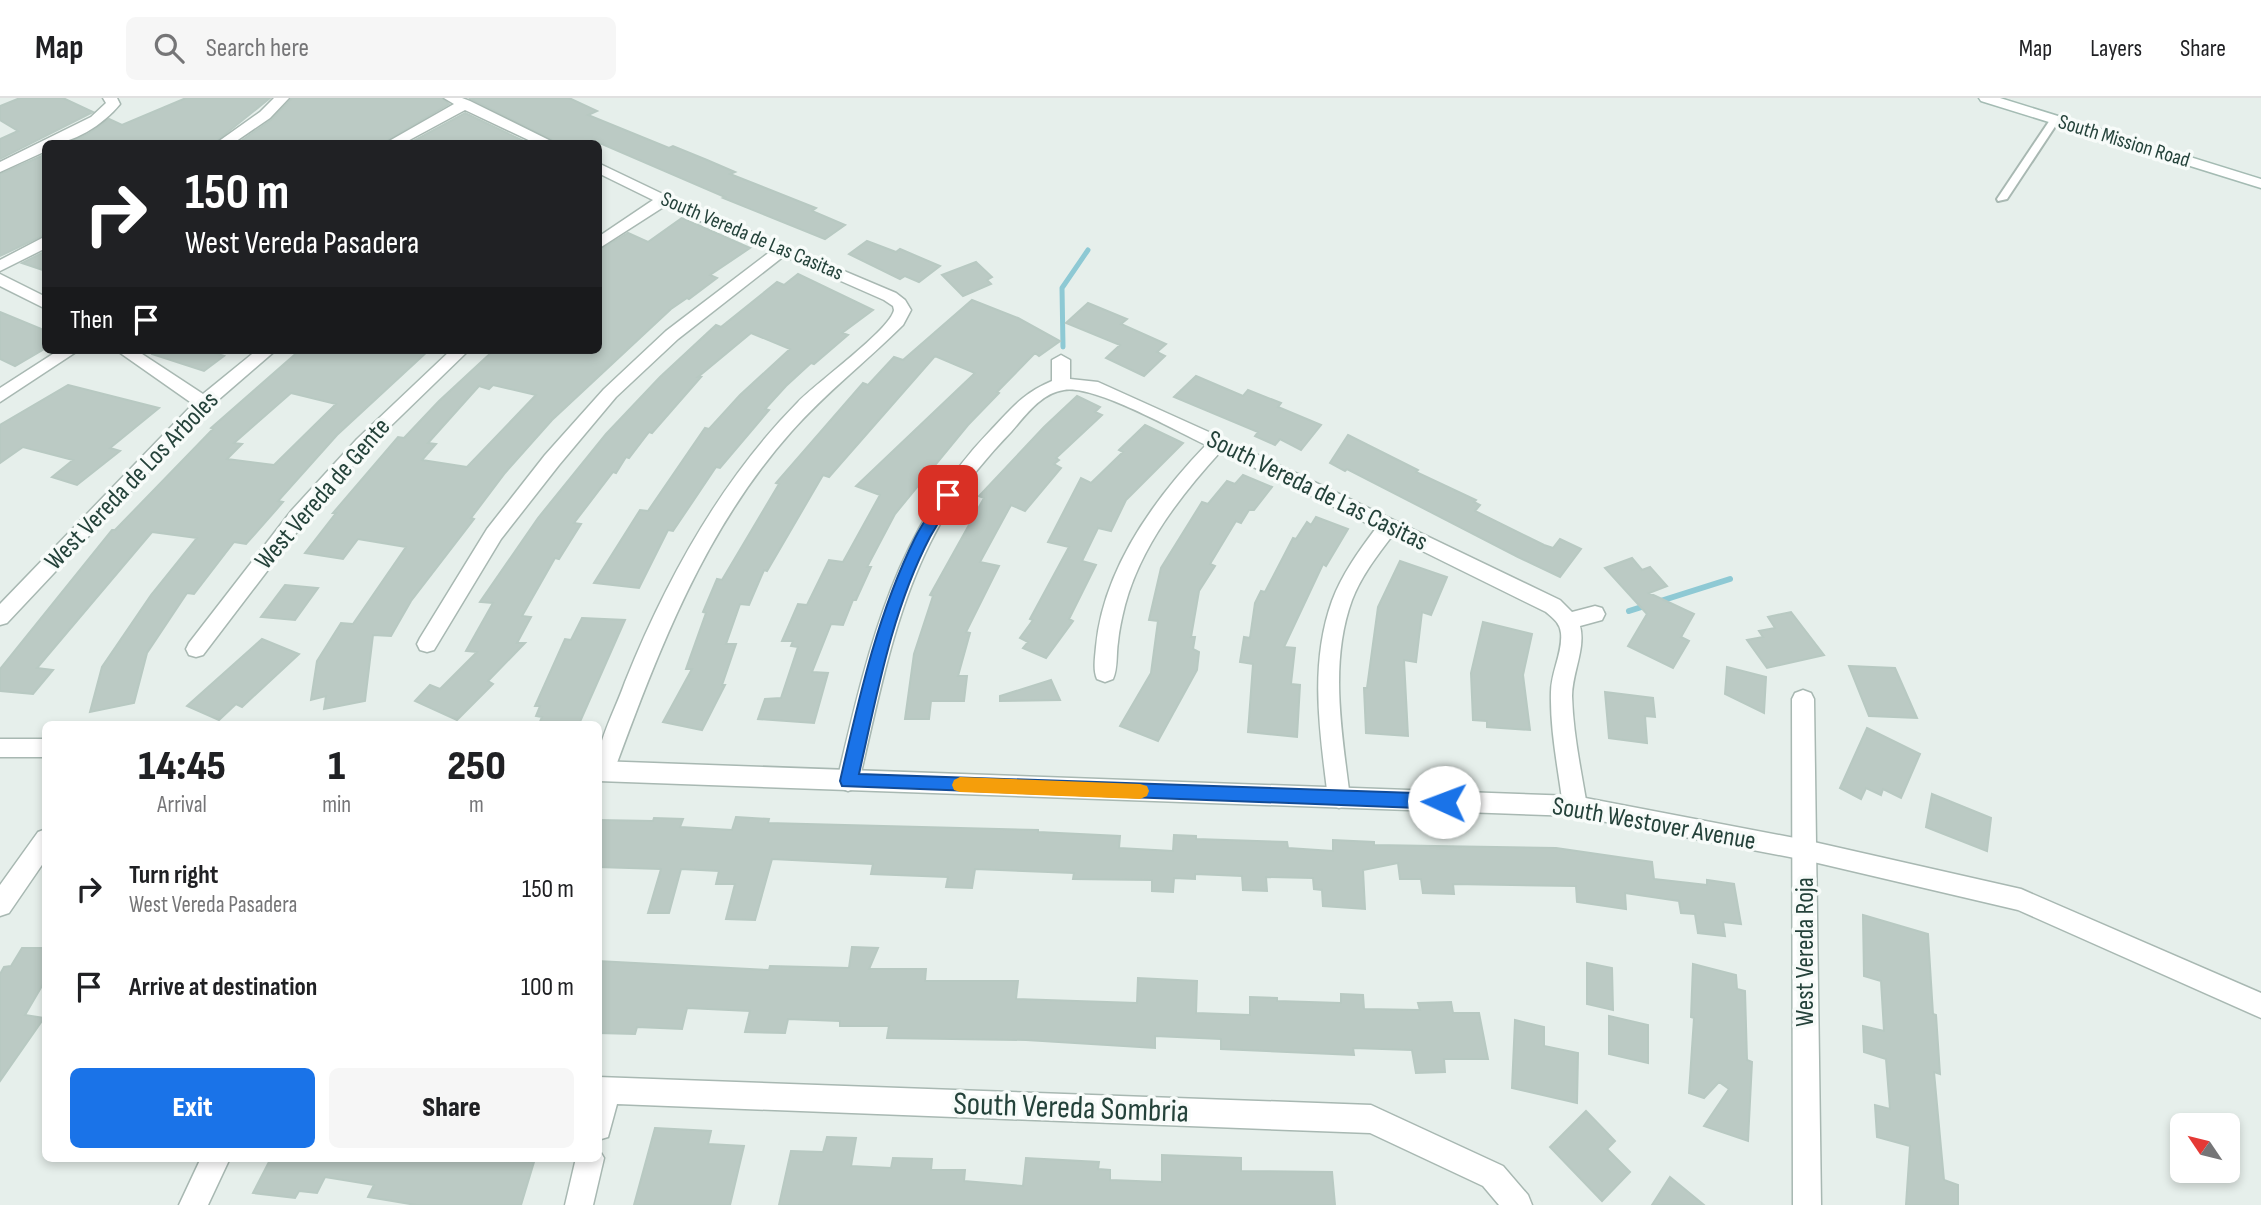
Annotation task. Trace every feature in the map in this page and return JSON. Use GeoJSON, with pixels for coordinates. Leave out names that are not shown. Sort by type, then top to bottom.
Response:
{"type":"FeatureCollection","features":[{"type":"Feature","properties":{"kind":"street"},"geometry":{"type":"LineString","coordinates":[[55,140],[104,114],[113,104],[110,98]]}},
{"type":"Feature","properties":{"kind":"street"},"geometry":{"type":"LineString","coordinates":[[228,140],[257,122],[282,98]]}},
{"type":"Feature","properties":{"kind":"street"},"geometry":{"type":"LineString","coordinates":[[451,98],[542,140]]}},
{"type":"Feature","properties":{"kind":"street","name":"South Mission Road"},"geometry":{"type":"LineString","coordinates":[[1986,98],[2261,184]]}},
{"type":"Feature","properties":{"kind":"street"},"geometry":{"type":"LineString","coordinates":[[398,140],[465,104]]}},
{"type":"Feature","properties":{"kind":"street"},"geometry":{"type":"LineString","coordinates":[[0,168],[42,147]]}},
{"type":"Feature","properties":{"kind":"street","name":"South Vereda de Las Casitas"},"geometry":{"type":"LineString","coordinates":[[602,169],[664,200],[894,298],[902,308],[902,316],[896,324],[859,354],[805,405],[761,455],[729,499],[696,553],[659,626],[602,768]]}},
{"type":"Feature","properties":{"kind":"street"},"geometry":{"type":"LineString","coordinates":[[602,241],[664,200]]}},
{"type":"Feature","properties":{"kind":"street"},"geometry":{"type":"LineString","coordinates":[[0,266],[42,243]]}},
{"type":"Feature","properties":{"kind":"street"},"geometry":{"type":"LineString","coordinates":[[427,644],[494,534],[552,460],[610,393],[672,335],[782,250]]}},
{"type":"Feature","properties":{"kind":"street"},"geometry":{"type":"LineString","coordinates":[[0,279],[42,302]]}},
{"type":"Feature","properties":{"kind":"street"},"geometry":{"type":"LineString","coordinates":[[0,396],[65,354]]}},
{"type":"Feature","properties":{"kind":"street"},"geometry":{"type":"LineString","coordinates":[[130,354],[204,403]]}},
{"type":"Feature","properties":{"kind":"street","name":"West Vereda de Los Arboles"},"geometry":{"type":"LineString","coordinates":[[0,617],[204,403],[263,354]]}},
{"type":"Feature","properties":{"kind":"street","name":"West Vereda de Gente"},"geometry":{"type":"LineString","coordinates":[[197,649],[299,515],[363,443],[457,354]]}},
{"type":"Feature","properties":{"kind":"street"},"geometry":{"type":"LineString","coordinates":[[848,781],[877,658],[906,573],[922,538],[973,460],[1035,395],[1061,384],[1061,360]]}},
{"type":"Feature","properties":{"kind":"street","name":"South Vereda de Las Casitas"},"geometry":{"type":"LineString","coordinates":[[1061,384],[1092,386],[1219,443],[1553,606],[1566,619]]}},
{"type":"Feature","properties":{"kind":"street"},"geometry":{"type":"LineString","coordinates":[[1105,673],[1109,629],[1122,585],[1142,543],[1164,506],[1219,443]]}},
{"type":"Feature","properties":{"kind":"street"},"geometry":{"type":"LineString","coordinates":[[1339,798],[1328,709],[1329,657],[1339,611],[1354,574],[1389,525]]}},
{"type":"Feature","properties":{"kind":"street"},"geometry":{"type":"LineString","coordinates":[[1575,806],[1562,701],[1562,679],[1570,646],[1571,628],[1566,619],[1595,614]]}},
{"type":"Feature","properties":{"kind":"street","name":"West Vereda Roja"},"geometry":{"type":"LineString","coordinates":[[1803,699],[1807,1205]]}},
{"type":"Feature","properties":{"kind":"street"},"geometry":{"type":"LineString","coordinates":[[0,748],[42,748]]}},
{"type":"Feature","properties":{"kind":"street","name":"South Westover Avenue"},"geometry":{"type":"LineString","coordinates":[[602,771],[1575,806],[1805,850],[2021,900],[2261,1006]]}},
{"type":"Feature","properties":{"kind":"street"},"geometry":{"type":"LineString","coordinates":[[0,905],[42,845]]}},
{"type":"Feature","properties":{"kind":"street","name":"South Vereda Sombria"},"geometry":{"type":"LineString","coordinates":[[603,1090],[1371,1119],[1493,1176],[1518,1205]]}},
{"type":"Feature","properties":{"kind":"street"},"geometry":{"type":"LineString","coordinates":[[194,1205],[214,1162]]}},
{"type":"Feature","properties":{"kind":"street"},"geometry":{"type":"LineString","coordinates":[[579,1205],[589,1162]]}},
{"type":"Feature","properties":{"kind":"lane"},"geometry":{"type":"LineString","coordinates":[[2002,200],[2055,119]]}},
{"type":"Feature","properties":{"kind":"building"},"geometry":{"type":"Polygon","coordinates":[[[20,98],[63,98],[93,112],[0,159],[0,139],[18,131],[0,120],[0,106],[20,98]]]}},
{"type":"Feature","properties":{"kind":"building"},"geometry":{"type":"Polygon","coordinates":[[[186,98],[270,98],[218,140],[75,140],[109,119],[122,125],[186,98]]]}},
{"type":"Feature","properties":{"kind":"building"},"geometry":{"type":"Polygon","coordinates":[[[292,98],[442,98],[449,104],[388,140],[243,140],[271,120],[292,98]]]}},
{"type":"Feature","properties":{"kind":"building"},"geometry":{"type":"Polygon","coordinates":[[[469,98],[569,98],[597,111],[588,115],[669,148],[673,146],[707,160],[735,172],[730,174],[816,208],[812,211],[845,225],[825,239],[723,198],[725,197],[602,144],[602,140],[552,140],[469,98]]]}},
{"type":"Feature","properties":{"kind":"building"},"geometry":{"type":"Polygon","coordinates":[[[465,113],[522,140],[415,140],[465,113]]]}},
{"type":"Feature","properties":{"kind":"building"},"geometry":{"type":"Polygon","coordinates":[[[42,156],[42,236],[0,256],[0,174],[42,156]]]}},
{"type":"Feature","properties":{"kind":"building"},"geometry":{"type":"Polygon","coordinates":[[[682,218],[750,248],[710,275],[717,278],[671,309],[552,420],[505,473],[471,518],[474,519],[411,601],[391,636],[373,635],[365,701],[324,709],[326,696],[311,700],[317,661],[341,623],[353,624],[406,547],[358,539],[343,559],[305,553],[336,513],[333,513],[398,437],[404,438],[490,354],[602,354],[602,249],[628,233],[648,242],[682,218]],[[493,385],[489,389],[479,386],[428,443],[436,444],[422,460],[467,467],[536,395],[493,385]]]}},
{"type":"Feature","properties":{"kind":"building"},"geometry":{"type":"Polygon","coordinates":[[[867,241],[896,252],[900,249],[940,266],[919,282],[905,276],[900,279],[849,254],[867,241]]]}},
{"type":"Feature","properties":{"kind":"building"},"geometry":{"type":"Polygon","coordinates":[[[42,253],[42,270],[22,263],[42,253]]]}},
{"type":"Feature","properties":{"kind":"building"},"geometry":{"type":"Polygon","coordinates":[[[976,262],[992,277],[987,280],[991,284],[963,296],[942,275],[976,262]]]}},
{"type":"Feature","properties":{"kind":"building"},"geometry":{"type":"Polygon","coordinates":[[[798,274],[873,310],[842,333],[848,335],[786,386],[720,468],[716,467],[673,531],[668,530],[639,588],[594,583],[640,510],[648,511],[705,428],[709,429],[740,395],[790,349],[751,333],[698,377],[701,377],[652,433],[649,432],[629,458],[626,457],[574,523],[581,524],[559,559],[555,558],[522,616],[531,617],[517,643],[525,643],[488,681],[493,684],[457,720],[415,701],[430,685],[440,689],[477,652],[466,651],[493,603],[480,602],[538,518],[606,434],[660,377],[716,325],[721,327],[777,282],[784,285],[798,274]]]}},
{"type":"Feature","properties":{"kind":"building"},"geometry":{"type":"Polygon","coordinates":[[[972,300],[1018,318],[1060,341],[1039,356],[1035,353],[997,392],[999,393],[968,425],[895,514],[867,567],[871,567],[843,625],[831,624],[812,672],[828,673],[814,723],[758,719],[765,699],[781,698],[798,647],[791,646],[793,641],[782,641],[798,604],[807,605],[829,560],[843,562],[880,495],[856,486],[975,373],[935,356],[829,477],[823,475],[767,571],[764,570],[749,605],[740,604],[726,644],[736,644],[722,685],[725,685],[702,730],[663,722],[692,669],[686,669],[706,613],[703,612],[717,579],[722,580],[779,484],[776,483],[863,383],[868,385],[894,357],[903,360],[972,300]]]}},
{"type":"Feature","properties":{"kind":"building"},"geometry":{"type":"Polygon","coordinates":[[[1088,303],[1127,319],[1121,324],[1166,344],[1157,352],[1165,356],[1144,376],[1106,358],[1120,345],[1066,323],[1088,303]]]}},
{"type":"Feature","properties":{"kind":"building"},"geometry":{"type":"Polygon","coordinates":[[[0,312],[42,329],[42,350],[15,366],[0,359],[0,312]]]}},
{"type":"Feature","properties":{"kind":"building"},"geometry":{"type":"Polygon","coordinates":[[[152,354],[224,356],[204,371],[152,354]]]}},
{"type":"Feature","properties":{"kind":"building"},"geometry":{"type":"Polygon","coordinates":[[[295,354],[425,354],[337,435],[278,501],[283,502],[246,544],[234,542],[194,594],[187,593],[147,653],[134,703],[90,712],[102,667],[151,595],[197,538],[152,532],[37,668],[53,670],[33,694],[0,691],[0,669],[112,530],[115,530],[213,429],[211,428],[295,354]],[[291,393],[234,443],[242,444],[227,459],[274,465],[336,404],[291,393]]]}},
{"type":"Feature","properties":{"kind":"building"},"geometry":{"type":"Polygon","coordinates":[[[1196,376],[1243,396],[1248,390],[1281,403],[1278,407],[1321,425],[1301,450],[1280,439],[1275,445],[1255,436],[1258,432],[1174,397],[1196,376]]]}},
{"type":"Feature","properties":{"kind":"building"},"geometry":{"type":"Polygon","coordinates":[[[68,385],[159,408],[110,448],[120,451],[77,485],[52,477],[73,460],[23,447],[0,463],[0,425],[68,385]]]}},
{"type":"Feature","properties":{"kind":"building"},"geometry":{"type":"Polygon","coordinates":[[[1077,396],[1100,407],[1095,412],[1102,415],[1056,458],[1059,460],[1054,464],[1061,468],[1025,511],[1011,505],[980,562],[999,566],[966,632],[970,633],[958,676],[967,676],[964,701],[931,701],[929,719],[905,719],[914,654],[933,596],[930,595],[984,498],[979,496],[1077,396]]]}},
{"type":"Feature","properties":{"kind":"building"},"geometry":{"type":"Polygon","coordinates":[[[1145,425],[1183,443],[1126,500],[1111,531],[1098,528],[1082,561],[1096,565],[1069,619],[1073,621],[1046,658],[1023,648],[1028,642],[1020,638],[1033,620],[1030,619],[1069,547],[1048,542],[1081,478],[1091,483],[1123,452],[1119,450],[1145,425]]]}},
{"type":"Feature","properties":{"kind":"building"},"geometry":{"type":"Polygon","coordinates":[[[1348,435],[1418,470],[1416,472],[1476,500],[1474,502],[1480,505],[1475,511],[1544,545],[1553,548],[1560,539],[1581,549],[1560,577],[1518,557],[1347,469],[1345,471],[1330,463],[1348,435]]]}},
{"type":"Feature","properties":{"kind":"building"},"geometry":{"type":"Polygon","coordinates":[[[1243,475],[1272,487],[1254,510],[1249,510],[1241,523],[1236,521],[1210,564],[1215,566],[1199,591],[1191,637],[1195,637],[1193,649],[1199,652],[1197,670],[1158,741],[1120,726],[1151,673],[1158,621],[1149,620],[1161,568],[1202,502],[1208,504],[1227,481],[1235,484],[1243,475]]]}},
{"type":"Feature","properties":{"kind":"building"},"geometry":{"type":"Polygon","coordinates":[[[1316,517],[1348,529],[1326,566],[1323,564],[1284,647],[1295,648],[1291,684],[1300,685],[1297,737],[1248,732],[1253,664],[1240,662],[1244,637],[1250,638],[1255,603],[1261,591],[1265,592],[1293,538],[1296,539],[1307,522],[1311,525],[1316,517]]]}},
{"type":"Feature","properties":{"kind":"building"},"geometry":{"type":"Polygon","coordinates":[[[1632,558],[1642,570],[1650,567],[1667,586],[1649,593],[1694,614],[1681,637],[1689,641],[1673,668],[1628,646],[1647,614],[1605,568],[1632,558]]]}},
{"type":"Feature","properties":{"kind":"building"},"geometry":{"type":"Polygon","coordinates":[[[1400,561],[1447,577],[1431,615],[1422,612],[1416,662],[1404,660],[1408,736],[1366,733],[1364,688],[1367,688],[1378,607],[1400,561]]]}},
{"type":"Feature","properties":{"kind":"building"},"geometry":{"type":"Polygon","coordinates":[[[285,585],[318,588],[295,620],[261,617],[285,585]]]}},
{"type":"Feature","properties":{"kind":"building"},"geometry":{"type":"Polygon","coordinates":[[[1791,612],[1824,655],[1767,668],[1747,640],[1763,637],[1759,631],[1775,628],[1768,617],[1791,612]]]}},
{"type":"Feature","properties":{"kind":"building"},"geometry":{"type":"Polygon","coordinates":[[[582,618],[625,620],[580,721],[540,721],[542,717],[536,716],[540,706],[535,706],[565,639],[571,640],[582,618]]]}},
{"type":"Feature","properties":{"kind":"building"},"geometry":{"type":"Polygon","coordinates":[[[1483,622],[1532,634],[1523,675],[1530,730],[1487,727],[1487,721],[1473,720],[1471,673],[1483,622]]]}},
{"type":"Feature","properties":{"kind":"building"},"geometry":{"type":"Polygon","coordinates":[[[262,639],[299,654],[242,707],[236,704],[219,720],[187,706],[262,639]]]}},
{"type":"Feature","properties":{"kind":"building"},"geometry":{"type":"Polygon","coordinates":[[[1849,666],[1895,668],[1917,718],[1869,716],[1849,666]]]}},
{"type":"Feature","properties":{"kind":"building"},"geometry":{"type":"Polygon","coordinates":[[[1727,667],[1766,677],[1764,713],[1725,694],[1727,667]]]}},
{"type":"Feature","properties":{"kind":"building"},"geometry":{"type":"Polygon","coordinates":[[[1051,680],[1060,700],[1000,701],[1000,696],[1051,680]]]}},
{"type":"Feature","properties":{"kind":"building"},"geometry":{"type":"Polygon","coordinates":[[[1605,692],[1653,698],[1655,717],[1645,716],[1647,743],[1609,738],[1605,692]]]}},
{"type":"Feature","properties":{"kind":"building"},"geometry":{"type":"Polygon","coordinates":[[[1867,728],[1920,754],[1901,798],[1883,789],[1881,795],[1866,788],[1861,799],[1840,788],[1867,728]]]}},
{"type":"Feature","properties":{"kind":"building"},"geometry":{"type":"Polygon","coordinates":[[[1932,794],[1991,818],[1987,851],[1926,827],[1932,794]]]}},
{"type":"Feature","properties":{"kind":"building"},"geometry":{"type":"Polygon","coordinates":[[[736,817],[769,819],[768,823],[1038,830],[1120,836],[1119,848],[1173,851],[1174,835],[1196,836],[1196,839],[1287,842],[1288,848],[1333,851],[1333,840],[1374,842],[1374,845],[1556,848],[1652,862],[1654,879],[1707,885],[1707,880],[1734,884],[1741,924],[1723,922],[1725,936],[1698,933],[1695,914],[1681,913],[1679,901],[1625,893],[1626,909],[1577,902],[1576,886],[1453,884],[1454,894],[1423,893],[1421,879],[1400,879],[1398,863],[1363,870],[1365,909],[1323,906],[1322,890],[1314,889],[1313,878],[1266,877],[1267,891],[1243,890],[1242,876],[1195,874],[1195,879],[1174,878],[1173,892],[1152,891],[1152,880],[1073,879],[1074,873],[975,869],[972,888],[946,887],[948,877],[871,874],[873,864],[772,859],[755,920],[726,919],[735,884],[716,884],[719,871],[681,869],[669,913],[648,913],[661,869],[602,867],[602,820],[683,819],[680,827],[732,830],[736,817]]]}},
{"type":"Feature","properties":{"kind":"building"},"geometry":{"type":"Polygon","coordinates":[[[1863,915],[1928,934],[1940,1074],[1934,1072],[1944,1180],[1958,1185],[1958,1205],[1906,1205],[1910,1146],[1877,1137],[1875,1105],[1890,1109],[1886,1059],[1864,1052],[1863,1026],[1884,1031],[1881,981],[1864,976],[1863,915]]]}},
{"type":"Feature","properties":{"kind":"building"},"geometry":{"type":"Polygon","coordinates":[[[852,947],[878,948],[869,969],[926,969],[925,981],[1018,981],[1016,999],[1137,1003],[1138,978],[1197,981],[1196,1013],[1250,1015],[1250,997],[1277,998],[1277,1001],[1341,1003],[1341,994],[1363,995],[1364,1009],[1420,1010],[1418,1003],[1451,1002],[1453,1013],[1479,1013],[1488,1059],[1444,1059],[1445,1072],[1416,1073],[1412,1050],[1353,1048],[1354,1055],[1221,1049],[1221,1039],[1155,1036],[1155,1048],[1026,1040],[887,1038],[889,1026],[840,1026],[840,1021],[788,1019],[785,1033],[745,1032],[750,1011],[687,1008],[682,1029],[637,1027],[635,1034],[602,1033],[602,961],[769,970],[770,966],[849,968],[852,947]]]}},
{"type":"Feature","properties":{"kind":"building"},"geometry":{"type":"Polygon","coordinates":[[[22,948],[42,948],[42,986],[25,1015],[42,1018],[42,1021],[0,1081],[0,974],[4,967],[11,966],[22,948]]]}},
{"type":"Feature","properties":{"kind":"building"},"geometry":{"type":"Polygon","coordinates":[[[1587,963],[1612,968],[1613,1010],[1587,1004],[1587,963]]]}},
{"type":"Feature","properties":{"kind":"building"},"geometry":{"type":"Polygon","coordinates":[[[1693,964],[1736,975],[1737,989],[1745,991],[1747,1060],[1752,1062],[1748,1141],[1704,1126],[1729,1089],[1719,1082],[1704,1098],[1689,1093],[1694,1018],[1691,1017],[1693,964]]]}},
{"type":"Feature","properties":{"kind":"building"},"geometry":{"type":"Polygon","coordinates":[[[1609,1016],[1648,1025],[1648,1063],[1609,1054],[1609,1016]]]}},
{"type":"Feature","properties":{"kind":"building"},"geometry":{"type":"Polygon","coordinates":[[[1515,1020],[1544,1027],[1544,1046],[1578,1053],[1577,1103],[1512,1088],[1515,1020]]]}},
{"type":"Feature","properties":{"kind":"building"},"geometry":{"type":"Polygon","coordinates":[[[1586,1111],[1615,1141],[1607,1149],[1630,1172],[1602,1201],[1550,1147],[1586,1111]]]}},
{"type":"Feature","properties":{"kind":"building"},"geometry":{"type":"Polygon","coordinates":[[[655,1128],[711,1131],[708,1144],[744,1146],[730,1205],[634,1205],[655,1128]]]}},
{"type":"Feature","properties":{"kind":"building"},"geometry":{"type":"Polygon","coordinates":[[[827,1137],[856,1138],[851,1166],[891,1168],[893,1158],[932,1159],[931,1170],[965,1170],[964,1181],[1023,1186],[1026,1158],[1099,1162],[1098,1169],[1110,1170],[1110,1180],[1162,1182],[1162,1155],[1241,1158],[1241,1171],[1332,1172],[1335,1205],[779,1205],[791,1151],[823,1152],[827,1137]]]}},
{"type":"Feature","properties":{"kind":"building"},"geometry":{"type":"Polygon","coordinates":[[[269,1162],[534,1162],[521,1205],[416,1205],[368,1197],[374,1185],[325,1177],[317,1193],[299,1191],[295,1198],[253,1193],[269,1162]]]}},
{"type":"Feature","properties":{"kind":"building"},"geometry":{"type":"Polygon","coordinates":[[[1670,1177],[1704,1205],[1652,1205],[1670,1177]]]}},
{"type":"Feature","properties":{"kind":"waterway"},"geometry":{"type":"LineString","coordinates":[[1063,347],[1062,288],[1088,250]]}},
{"type":"Feature","properties":{"kind":"waterway"},"geometry":{"type":"LineString","coordinates":[[1629,611],[1730,579]]}},
{"type":"Feature","properties":{"kind":"slow traffic"},"geometry":{"type":"LineString","coordinates":[[960,785],[1140,791]]}},
{"type":"Feature","properties":{"kind":"route"},"geometry":{"type":"LineString","coordinates":[[948,495],[922,538],[890,616],[877,658],[848,781],[1444,802]]}}]}
